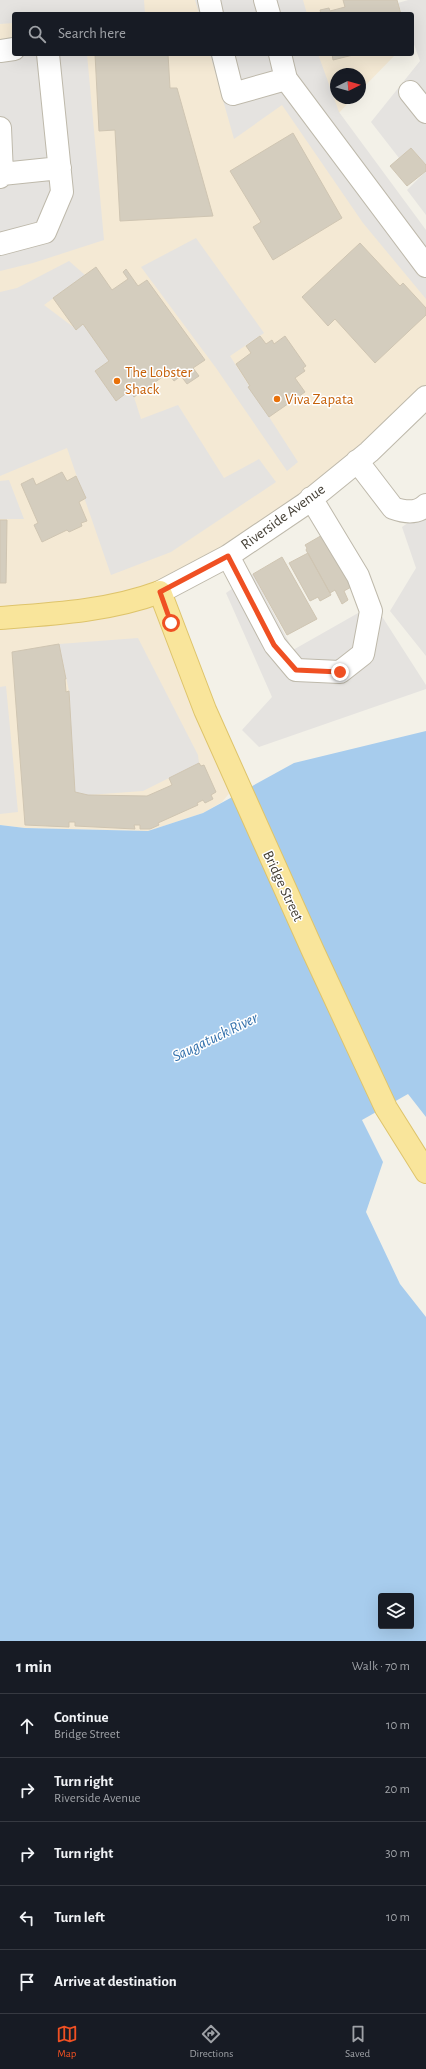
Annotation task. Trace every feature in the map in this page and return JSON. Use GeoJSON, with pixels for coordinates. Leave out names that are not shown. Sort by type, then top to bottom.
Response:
{"type":"FeatureCollection","features":[{"type":"Feature","properties":{"kind":"main road","name":"Riverside Avenue"},"geometry":{"type":"LineString","coordinates":[[0,618],[60,614],[116,606],[160,592]]}},
{"type":"Feature","properties":{"kind":"main road","name":"Bridge Street"},"geometry":{"type":"LineString","coordinates":[[160,592],[205,710],[236,784],[386,1108],[426,1172]]}},
{"type":"Feature","properties":{"kind":"street"},"geometry":{"type":"LineString","coordinates":[[209,0],[212,12]]}},
{"type":"Feature","properties":{"kind":"street"},"geometry":{"type":"LineString","coordinates":[[265,0],[268,12]]}},
{"type":"Feature","properties":{"kind":"street"},"geometry":{"type":"LineString","coordinates":[[0,50],[12,50]]}},
{"type":"Feature","properties":{"kind":"street"},"geometry":{"type":"LineString","coordinates":[[0,244],[45,232],[62,192],[48,56]]}},
{"type":"Feature","properties":{"kind":"street"},"geometry":{"type":"LineString","coordinates":[[223,56],[233,94],[286,79]]}},
{"type":"Feature","properties":{"kind":"street"},"geometry":{"type":"LineString","coordinates":[[280,56],[286,79],[426,266]]}},
{"type":"Feature","properties":{"kind":"street"},"geometry":{"type":"LineString","coordinates":[[410,92],[426,112]]}},
{"type":"Feature","properties":{"kind":"street"},"geometry":{"type":"LineString","coordinates":[[0,128],[1,176],[60,168]]}},
{"type":"Feature","properties":{"kind":"street","name":"Riverside Avenue"},"geometry":{"type":"LineString","coordinates":[[160,592],[228,556],[305,504],[310,498],[357,461],[426,397]]}},
{"type":"Feature","properties":{"kind":"street"},"geometry":{"type":"LineString","coordinates":[[357,461],[393,508],[401,511],[412,511],[426,505]]}},
{"type":"Feature","properties":{"kind":"street"},"geometry":{"type":"LineString","coordinates":[[228,556],[274,645],[296,670],[340,672],[363,654],[371,611],[358,576],[310,498]]}},
{"type":"Feature","properties":{"kind":"shaded area"},"geometry":{"type":"Polygon","coordinates":[[[0,0],[397,0],[400,12],[12,12],[12,56],[394,56],[366,85],[366,68],[330,68],[330,104],[347,104],[337,115],[426,233],[426,397],[369,452],[160,592],[237,784],[222,802],[203,813],[148,831],[25,828],[0,825],[0,0]]]}},
{"type":"Feature","properties":{"kind":"shaded area"},"geometry":{"type":"Polygon","coordinates":[[[0,0],[144,0],[145,12],[12,12],[12,23],[0,24],[0,0]]]}},
{"type":"Feature","properties":{"kind":"shaded area"},"geometry":{"type":"Polygon","coordinates":[[[195,0],[303,0],[306,12],[198,12],[195,0]]]}},
{"type":"Feature","properties":{"kind":"shaded area"},"geometry":{"type":"Polygon","coordinates":[[[408,0],[426,0],[426,165],[411,148],[399,158],[371,122],[420,61],[414,44],[414,12],[401,12],[398,3],[408,0]]]}},
{"type":"Feature","properties":{"kind":"shaded area"},"geometry":{"type":"Polygon","coordinates":[[[12,38],[12,56],[87,56],[104,240],[33,263],[0,271],[0,40],[12,38]]]}},
{"type":"Feature","properties":{"kind":"shaded area"},"geometry":{"type":"Polygon","coordinates":[[[211,56],[319,56],[330,87],[330,104],[336,104],[339,112],[426,230],[426,299],[363,223],[282,105],[234,139],[211,56]]]}},
{"type":"Feature","properties":{"kind":"shaded area"},"geometry":{"type":"Polygon","coordinates":[[[426,171],[426,215],[407,190],[426,171]]]}},
{"type":"Feature","properties":{"kind":"shaded area"},"geometry":{"type":"Polygon","coordinates":[[[196,238],[264,333],[230,356],[298,462],[287,471],[216,368],[141,267],[196,238]]]}},
{"type":"Feature","properties":{"kind":"shaded area"},"geometry":{"type":"Polygon","coordinates":[[[69,261],[85,275],[44,305],[76,329],[83,324],[109,361],[95,371],[116,401],[129,391],[134,397],[141,419],[178,405],[224,478],[259,459],[276,482],[171,552],[111,575],[67,448],[0,476],[0,292],[17,288],[69,261]]]}},
{"type":"Feature","properties":{"kind":"shaded area"},"geometry":{"type":"Polygon","coordinates":[[[9,480],[24,519],[0,519],[0,481],[9,480]]]}},
{"type":"Feature","properties":{"kind":"shaded area"},"geometry":{"type":"Polygon","coordinates":[[[426,510],[426,656],[390,611],[416,568],[402,527],[426,510]]]}},
{"type":"Feature","properties":{"kind":"shaded area"},"geometry":{"type":"Polygon","coordinates":[[[253,574],[293,650],[374,604],[426,685],[426,689],[259,747],[242,730],[272,697],[226,593],[253,574]]]}},
{"type":"Feature","properties":{"kind":"shaded area"},"geometry":{"type":"Polygon","coordinates":[[[138,638],[198,755],[199,763],[143,791],[88,795],[75,792],[69,691],[59,644],[138,638]]]}},
{"type":"Feature","properties":{"kind":"shaded area"},"geometry":{"type":"Polygon","coordinates":[[[6,686],[18,812],[0,814],[0,687],[6,686]]]}},
{"type":"Feature","properties":{"kind":"water","name":"Saugatuck River"},"geometry":{"type":"Polygon","coordinates":[[[426,731],[426,1117],[408,1094],[362,1120],[383,1162],[366,1212],[400,1284],[426,1317],[426,1641],[0,1641],[0,825],[25,828],[148,831],[203,813],[294,763],[426,731]]]}},
{"type":"Feature","properties":{"kind":"building"},"geometry":{"type":"Polygon","coordinates":[[[343,0],[397,0],[400,12],[320,12],[320,10],[329,8],[330,11],[345,7],[343,0]]]}},
{"type":"Feature","properties":{"kind":"building"},"geometry":{"type":"Polygon","coordinates":[[[95,56],[168,56],[170,88],[177,88],[213,216],[120,221],[115,130],[99,131],[95,56]]]}},
{"type":"Feature","properties":{"kind":"building"},"geometry":{"type":"Polygon","coordinates":[[[332,56],[349,56],[333,60],[332,56]]]}},
{"type":"Feature","properties":{"kind":"building"},"geometry":{"type":"Polygon","coordinates":[[[293,133],[342,218],[273,260],[253,227],[261,222],[230,171],[293,133]]]}},
{"type":"Feature","properties":{"kind":"building"},"geometry":{"type":"Polygon","coordinates":[[[411,148],[426,165],[426,171],[407,186],[390,166],[411,148]]]}},
{"type":"Feature","properties":{"kind":"building"},"geometry":{"type":"Polygon","coordinates":[[[360,243],[400,286],[403,283],[426,308],[426,315],[375,363],[335,319],[328,326],[302,297],[360,243]]]}},
{"type":"Feature","properties":{"kind":"building"},"geometry":{"type":"Polygon","coordinates":[[[96,267],[112,290],[128,279],[123,272],[126,269],[138,286],[147,280],[205,360],[193,368],[199,376],[187,384],[181,376],[174,381],[168,373],[134,397],[129,391],[116,401],[95,371],[109,361],[83,324],[76,330],[53,298],[96,267]]]}},
{"type":"Feature","properties":{"kind":"building"},"geometry":{"type":"Polygon","coordinates":[[[260,336],[266,344],[272,340],[274,344],[285,336],[306,366],[303,368],[305,371],[295,378],[305,392],[269,417],[248,387],[250,386],[236,364],[251,353],[246,346],[260,336]]]}},
{"type":"Feature","properties":{"kind":"building"},"geometry":{"type":"Polygon","coordinates":[[[62,472],[67,481],[76,476],[86,498],[79,502],[87,521],[81,523],[82,526],[69,532],[67,530],[42,542],[34,525],[38,523],[21,484],[33,478],[36,485],[62,472]]]}},
{"type":"Feature","properties":{"kind":"building"},"geometry":{"type":"Polygon","coordinates":[[[0,520],[7,520],[6,583],[0,583],[0,520]]]}},
{"type":"Feature","properties":{"kind":"building"},"geometry":{"type":"Polygon","coordinates":[[[324,534],[350,580],[348,582],[351,587],[344,591],[348,600],[342,604],[335,590],[330,593],[306,550],[307,548],[305,545],[324,534]]]}},
{"type":"Feature","properties":{"kind":"building"},"geometry":{"type":"Polygon","coordinates":[[[308,553],[331,595],[320,601],[318,597],[310,601],[289,563],[308,553]]]}},
{"type":"Feature","properties":{"kind":"building"},"geometry":{"type":"Polygon","coordinates":[[[282,557],[317,619],[287,635],[253,574],[282,557]]]}},
{"type":"Feature","properties":{"kind":"building"},"geometry":{"type":"Polygon","coordinates":[[[59,644],[66,679],[66,692],[69,691],[75,792],[88,795],[147,796],[172,785],[169,778],[199,763],[201,766],[204,765],[216,792],[211,795],[213,799],[205,803],[203,800],[197,803],[198,805],[158,823],[159,825],[150,829],[140,829],[140,825],[134,825],[135,829],[75,826],[75,822],[69,822],[69,827],[25,825],[12,652],[59,644]]]}},
{"type":"Feature","properties":{"kind":"place","name":"The Lobster Shack"},"geometry":{"type":"Point","coordinates":[117,381]}},
{"type":"Feature","properties":{"kind":"place","name":"Viva Zapata"},"geometry":{"type":"Point","coordinates":[277,399]}},
{"type":"Feature","properties":{"kind":"route"},"geometry":{"type":"LineString","coordinates":[[171,623],[160,592],[228,556],[274,645],[296,670],[340,672]]}}]}
